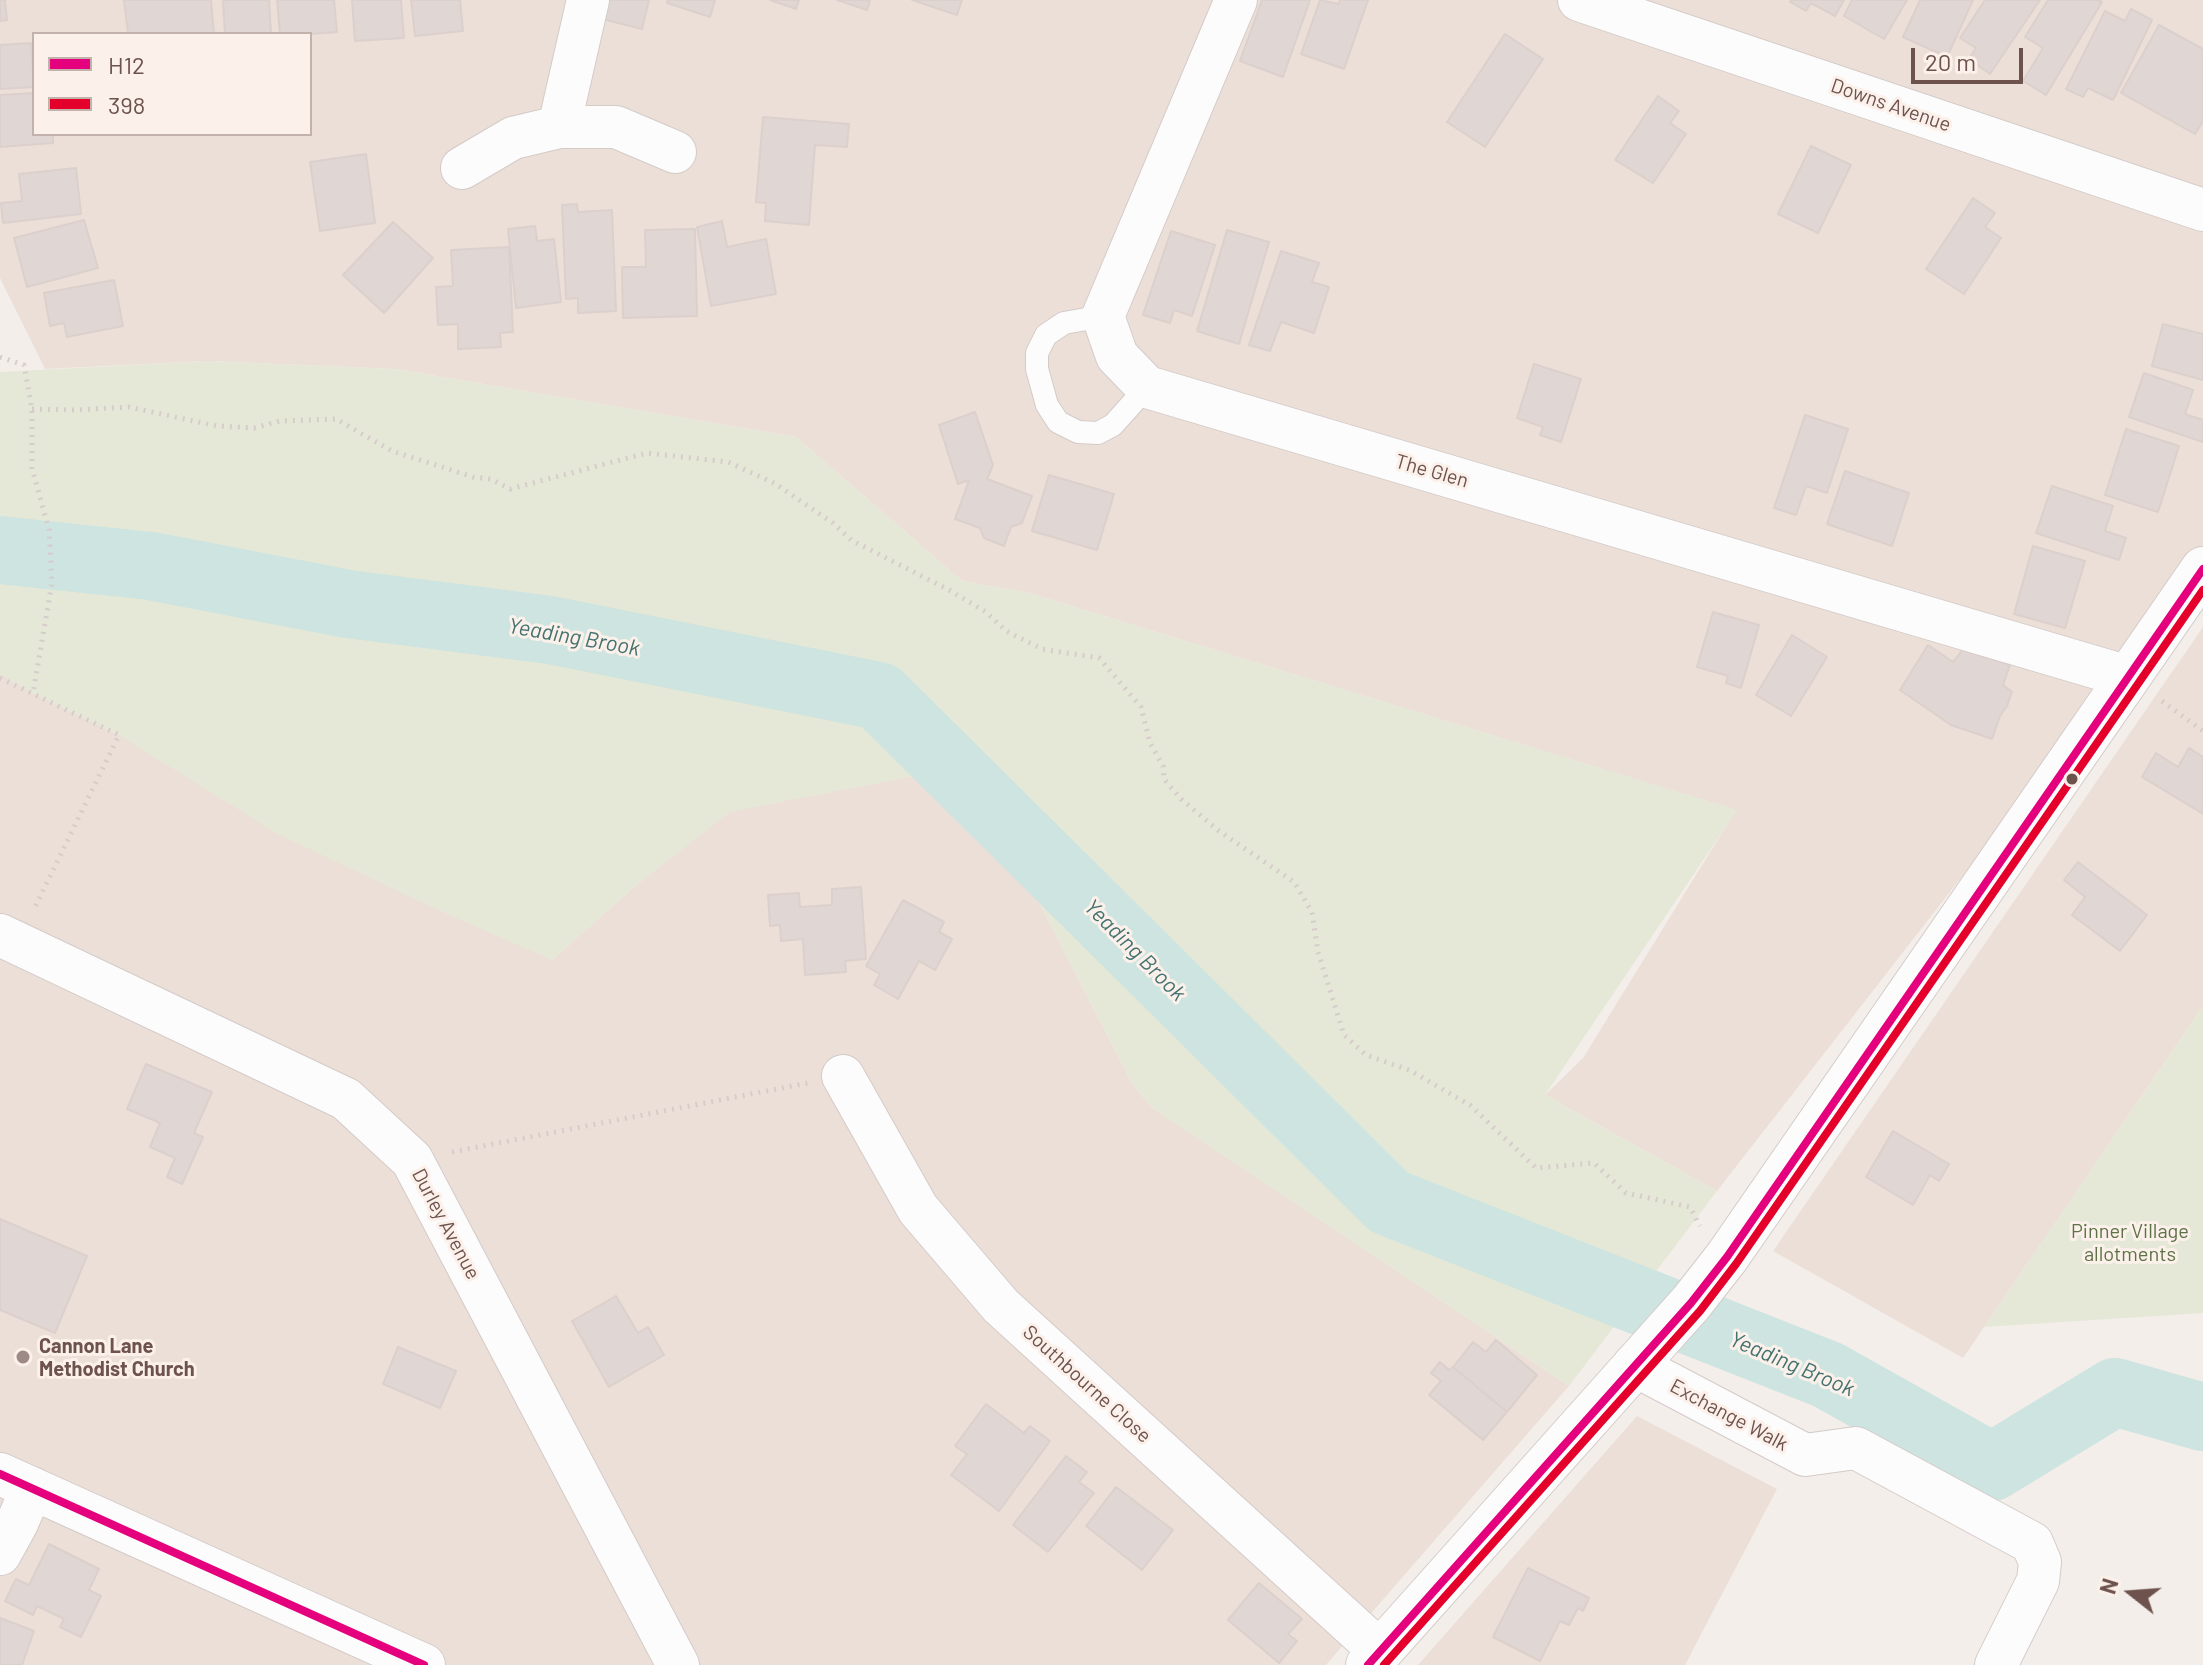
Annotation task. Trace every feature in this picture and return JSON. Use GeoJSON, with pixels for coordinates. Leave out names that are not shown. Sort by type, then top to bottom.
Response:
{"type":"FeatureCollection","features":[{"type":"Feature","properties":{"kind":"street"},"geometry":{"type":"LineString","coordinates":[[559,127],[588,0]]}},
{"type":"Feature","properties":{"kind":"street"},"geometry":{"type":"LineString","coordinates":[[1103,316],[1236,0]]}},
{"type":"Feature","properties":{"kind":"street","name":"Downs Avenue"},"geometry":{"type":"LineString","coordinates":[[1579,0],[2203,210]]}},
{"type":"Feature","properties":{"kind":"street"},"geometry":{"type":"LineString","coordinates":[[462,168],[513,138],[559,127],[616,127],[675,152]]}},
{"type":"Feature","properties":{"kind":"street","name":"The Glen"},"geometry":{"type":"LineString","coordinates":[[1103,316],[1117,356],[1147,387],[2128,677]]}},
{"type":"Feature","properties":{"kind":"street"},"geometry":{"type":"LineString","coordinates":[[1374,1658],[1677,1318],[1727,1257],[2203,569]]}},
{"type":"Feature","properties":{"kind":"street","name":"Durley Avenue"},"geometry":{"type":"LineString","coordinates":[[9,939],[346,1099],[412,1160],[678,1665]]}},
{"type":"Feature","properties":{"kind":"street","name":"Southbourne Close"},"geometry":{"type":"LineString","coordinates":[[843,1076],[918,1209],[1001,1306],[1374,1658]]}},
{"type":"Feature","properties":{"kind":"street","name":"Exchange Walk"},"geometry":{"type":"LineString","coordinates":[[1634,1365],[1805,1455],[1856,1448],[2032,1543],[2040,1562],[2038,1581],[1996,1665]]}},
{"type":"Feature","properties":{"kind":"street"},"geometry":{"type":"LineString","coordinates":[[0,1554],[17,1523],[16,1481],[424,1665]]}},
{"type":"Feature","properties":{"kind":"lane"},"geometry":{"type":"LineString","coordinates":[[1103,316],[1064,323],[1046,335],[1037,353],[1037,369],[1047,405],[1058,422],[1078,432],[1098,433],[1113,425],[1147,387]]}},
{"type":"Feature","properties":{"kind":"path"},"geometry":{"type":"LineString","coordinates":[[0,357],[24,365],[32,409],[32,468],[49,530],[52,583],[33,693]]}},
{"type":"Feature","properties":{"kind":"path"},"geometry":{"type":"LineString","coordinates":[[32,409],[129,407],[217,426],[254,428],[280,421],[336,419],[392,451],[473,477],[491,479],[510,489],[647,453],[728,462],[774,483],[833,523],[851,540],[949,590],[986,612],[1006,631],[1042,649],[1099,658],[1141,707],[1150,743],[1163,766],[1164,779],[1181,799],[1219,831],[1294,882],[1312,912],[1318,952],[1344,1035],[1366,1055],[1409,1070],[1470,1105],[1536,1168],[1594,1163],[1626,1193],[1690,1207],[1701,1228]]}},
{"type":"Feature","properties":{"kind":"path"},"geometry":{"type":"LineString","coordinates":[[2128,677],[2203,731]]}},
{"type":"Feature","properties":{"kind":"path"},"geometry":{"type":"LineString","coordinates":[[0,678],[119,735],[9,939]]}},
{"type":"Feature","properties":{"kind":"path"},"geometry":{"type":"LineString","coordinates":[[412,1160],[843,1076]]}},
{"type":"Feature","properties":{"kind":"shaded area"},"geometry":{"type":"Polygon","coordinates":[[[0,0],[2203,0],[2203,550],[2073,734],[1717,1191],[1545,1095],[1583,1058],[1736,810],[1026,592],[962,581],[796,437],[395,369],[208,361],[45,369],[0,278],[0,0]]]}},
{"type":"Feature","properties":{"kind":"shaded area"},"geometry":{"type":"Polygon","coordinates":[[[2203,627],[2203,1006],[1963,1358],[1773,1251],[2203,627]]]}},
{"type":"Feature","properties":{"kind":"shaded area"},"geometry":{"type":"Polygon","coordinates":[[[0,674],[552,960],[635,886],[730,811],[918,775],[1032,889],[1132,1083],[1151,1107],[1569,1386],[1326,1665],[0,1665],[0,674]]]}},
{"type":"Feature","properties":{"kind":"shaded area"},"geometry":{"type":"Polygon","coordinates":[[[1637,1416],[1777,1489],[1685,1665],[1418,1665],[1637,1416]]]}},
{"type":"Feature","properties":{"kind":"green space"},"geometry":{"type":"Polygon","coordinates":[[[208,361],[395,369],[796,437],[962,581],[1026,592],[1737,810],[1545,1095],[1717,1191],[1569,1386],[1151,1107],[1132,1083],[1032,889],[918,775],[730,812],[635,886],[552,960],[276,833],[119,735],[0,674],[0,372],[208,361]]]}},
{"type":"Feature","properties":{"kind":"green space","name":"Pinner Village allotments"},"geometry":{"type":"Polygon","coordinates":[[[2203,1006],[2203,1313],[1984,1327],[2201,1009],[2203,1006]]]}},
{"type":"Feature","properties":{"kind":"building"},"geometry":{"type":"Polygon","coordinates":[[[0,0],[5,0],[7,20],[0,21],[0,0]]]}},
{"type":"Feature","properties":{"kind":"building"},"geometry":{"type":"Polygon","coordinates":[[[124,0],[211,0],[214,32],[128,32],[124,0]]]}},
{"type":"Feature","properties":{"kind":"building"},"geometry":{"type":"Polygon","coordinates":[[[223,0],[269,0],[271,32],[225,32],[223,0]]]}},
{"type":"Feature","properties":{"kind":"building"},"geometry":{"type":"Polygon","coordinates":[[[277,0],[334,0],[337,32],[280,32],[277,0]]]}},
{"type":"Feature","properties":{"kind":"building"},"geometry":{"type":"Polygon","coordinates":[[[352,0],[401,0],[404,38],[355,41],[352,0]]]}},
{"type":"Feature","properties":{"kind":"building"},"geometry":{"type":"Polygon","coordinates":[[[411,0],[460,0],[463,31],[415,36],[411,0]]]}},
{"type":"Feature","properties":{"kind":"building"},"geometry":{"type":"Polygon","coordinates":[[[589,0],[649,0],[642,29],[586,15],[589,0]]]}},
{"type":"Feature","properties":{"kind":"building"},"geometry":{"type":"Polygon","coordinates":[[[668,0],[715,0],[710,17],[667,3],[668,0]]]}},
{"type":"Feature","properties":{"kind":"building"},"geometry":{"type":"Polygon","coordinates":[[[770,0],[799,0],[796,9],[770,0]]]}},
{"type":"Feature","properties":{"kind":"building"},"geometry":{"type":"Polygon","coordinates":[[[837,0],[870,0],[867,10],[837,0]]]}},
{"type":"Feature","properties":{"kind":"building"},"geometry":{"type":"Polygon","coordinates":[[[912,0],[962,0],[957,15],[912,0]]]}},
{"type":"Feature","properties":{"kind":"building"},"geometry":{"type":"Polygon","coordinates":[[[1262,0],[1310,0],[1283,77],[1240,61],[1262,0]]]}},
{"type":"Feature","properties":{"kind":"building"},"geometry":{"type":"Polygon","coordinates":[[[1320,0],[1339,4],[1340,0],[1368,0],[1344,69],[1301,54],[1320,0]]]}},
{"type":"Feature","properties":{"kind":"building"},"geometry":{"type":"Polygon","coordinates":[[[1791,0],[1844,0],[1835,16],[1811,3],[1806,11],[1791,0]]]}},
{"type":"Feature","properties":{"kind":"building"},"geometry":{"type":"Polygon","coordinates":[[[1852,0],[1907,0],[1884,39],[1844,16],[1852,0]]]}},
{"type":"Feature","properties":{"kind":"building"},"geometry":{"type":"Polygon","coordinates":[[[1920,0],[1973,0],[1947,57],[1903,37],[1920,0]]]}},
{"type":"Feature","properties":{"kind":"building"},"geometry":{"type":"Polygon","coordinates":[[[1985,0],[2040,0],[1990,74],[1969,59],[1976,48],[1960,38],[1985,0]]]}},
{"type":"Feature","properties":{"kind":"building"},"geometry":{"type":"Polygon","coordinates":[[[2048,0],[2102,2],[2046,95],[2023,81],[2043,48],[2025,37],[2048,0]]]}},
{"type":"Feature","properties":{"kind":"building"},"geometry":{"type":"Polygon","coordinates":[[[2131,9],[2152,20],[2113,100],[2088,88],[2083,97],[2066,89],[2105,11],[2125,21],[2131,9]]]}},
{"type":"Feature","properties":{"kind":"building"},"geometry":{"type":"Polygon","coordinates":[[[2159,25],[2203,49],[2203,121],[2195,134],[2121,93],[2159,25]]]}},
{"type":"Feature","properties":{"kind":"building"},"geometry":{"type":"Polygon","coordinates":[[[1505,34],[1543,59],[1485,147],[1447,122],[1505,34]]]}},
{"type":"Feature","properties":{"kind":"building"},"geometry":{"type":"Polygon","coordinates":[[[31,43],[32,87],[0,89],[0,45],[31,43]]]}},
{"type":"Feature","properties":{"kind":"building"},"geometry":{"type":"Polygon","coordinates":[[[32,93],[32,136],[53,136],[53,143],[0,147],[0,95],[32,93]]]}},
{"type":"Feature","properties":{"kind":"building"},"geometry":{"type":"Polygon","coordinates":[[[1658,96],[1679,111],[1670,123],[1686,134],[1653,183],[1615,160],[1658,96]]]}},
{"type":"Feature","properties":{"kind":"building"},"geometry":{"type":"Polygon","coordinates":[[[763,117],[849,124],[847,147],[815,145],[809,225],[765,221],[766,203],[756,202],[763,117]]]}},
{"type":"Feature","properties":{"kind":"building"},"geometry":{"type":"Polygon","coordinates":[[[1811,146],[1851,165],[1818,233],[1778,214],[1811,146]]]}},
{"type":"Feature","properties":{"kind":"building"},"geometry":{"type":"Polygon","coordinates":[[[366,154],[375,223],[320,231],[310,162],[366,154]]]}},
{"type":"Feature","properties":{"kind":"building"},"geometry":{"type":"Polygon","coordinates":[[[76,168],[81,214],[3,223],[1,203],[22,201],[19,174],[76,168]]]}},
{"type":"Feature","properties":{"kind":"building"},"geometry":{"type":"Polygon","coordinates":[[[1973,198],[1995,213],[1985,227],[2001,238],[1964,294],[1926,269],[1973,198]]]}},
{"type":"Feature","properties":{"kind":"building"},"geometry":{"type":"Polygon","coordinates":[[[577,204],[578,212],[612,210],[616,311],[578,313],[578,298],[566,299],[562,205],[577,204]]]}},
{"type":"Feature","properties":{"kind":"building"},"geometry":{"type":"Polygon","coordinates":[[[84,220],[98,268],[27,287],[14,238],[84,220]]]}},
{"type":"Feature","properties":{"kind":"building"},"geometry":{"type":"Polygon","coordinates":[[[722,221],[727,247],[766,239],[776,294],[711,306],[697,227],[722,221]]]}},
{"type":"Feature","properties":{"kind":"building"},"geometry":{"type":"Polygon","coordinates":[[[393,222],[433,258],[384,313],[343,275],[393,222]]]}},
{"type":"Feature","properties":{"kind":"building"},"geometry":{"type":"Polygon","coordinates":[[[535,226],[537,241],[554,239],[561,302],[516,308],[508,229],[535,226]]]}},
{"type":"Feature","properties":{"kind":"building"},"geometry":{"type":"Polygon","coordinates":[[[695,229],[697,316],[623,318],[622,267],[646,267],[645,230],[695,229]]]}},
{"type":"Feature","properties":{"kind":"building"},"geometry":{"type":"Polygon","coordinates":[[[1227,230],[1269,242],[1239,344],[1197,331],[1227,230]]]}},
{"type":"Feature","properties":{"kind":"building"},"geometry":{"type":"Polygon","coordinates":[[[1171,231],[1215,245],[1192,316],[1174,310],[1170,323],[1143,315],[1171,231]]]}},
{"type":"Feature","properties":{"kind":"building"},"geometry":{"type":"Polygon","coordinates":[[[509,247],[513,332],[500,333],[501,347],[458,349],[458,324],[438,325],[436,287],[453,286],[451,250],[509,247]]]}},
{"type":"Feature","properties":{"kind":"building"},"geometry":{"type":"Polygon","coordinates":[[[1281,251],[1319,263],[1312,282],[1329,287],[1314,333],[1281,322],[1270,351],[1249,345],[1281,251]]]}},
{"type":"Feature","properties":{"kind":"building"},"geometry":{"type":"Polygon","coordinates":[[[114,280],[123,326],[67,337],[64,323],[50,326],[44,293],[114,280]]]}},
{"type":"Feature","properties":{"kind":"building"},"geometry":{"type":"Polygon","coordinates":[[[2163,324],[2203,334],[2203,380],[2152,366],[2163,324]]]}},
{"type":"Feature","properties":{"kind":"building"},"geometry":{"type":"Polygon","coordinates":[[[1534,364],[1581,379],[1561,442],[1540,435],[1543,427],[1517,418],[1534,364]]]}},
{"type":"Feature","properties":{"kind":"building"},"geometry":{"type":"Polygon","coordinates":[[[2144,373],[2193,390],[2185,414],[2203,420],[2203,442],[2129,417],[2144,373]]]}},
{"type":"Feature","properties":{"kind":"building"},"geometry":{"type":"Polygon","coordinates":[[[975,412],[993,465],[987,479],[1032,496],[1022,523],[1011,527],[1004,546],[984,538],[980,528],[955,519],[969,480],[958,484],[939,425],[975,412]]]}},
{"type":"Feature","properties":{"kind":"building"},"geometry":{"type":"Polygon","coordinates":[[[1805,415],[1848,429],[1827,493],[1806,486],[1796,515],[1774,508],[1805,415]]]}},
{"type":"Feature","properties":{"kind":"building"},"geometry":{"type":"Polygon","coordinates":[[[2126,429],[2179,446],[2158,512],[2105,495],[2126,429]]]}},
{"type":"Feature","properties":{"kind":"building"},"geometry":{"type":"Polygon","coordinates":[[[1845,471],[1909,493],[1892,546],[1827,524],[1845,471]]]}},
{"type":"Feature","properties":{"kind":"building"},"geometry":{"type":"Polygon","coordinates":[[[1049,475],[1114,494],[1097,550],[1032,531],[1049,475]]]}},
{"type":"Feature","properties":{"kind":"building"},"geometry":{"type":"Polygon","coordinates":[[[2052,486],[2113,506],[2105,531],[2126,538],[2119,560],[2036,533],[2052,486]]]}},
{"type":"Feature","properties":{"kind":"building"},"geometry":{"type":"Polygon","coordinates":[[[2033,546],[2085,561],[2065,628],[2014,614],[2033,546]]]}},
{"type":"Feature","properties":{"kind":"building"},"geometry":{"type":"Polygon","coordinates":[[[1713,612],[1759,625],[1741,688],[1726,683],[1728,676],[1697,667],[1713,612]]]}},
{"type":"Feature","properties":{"kind":"building"},"geometry":{"type":"Polygon","coordinates":[[[1792,635],[1827,657],[1791,716],[1756,695],[1792,635]]]}},
{"type":"Feature","properties":{"kind":"building"},"geometry":{"type":"Polygon","coordinates":[[[1928,645],[1953,662],[1963,649],[2010,665],[2003,685],[2012,692],[1992,739],[1951,725],[1900,690],[1928,645]]]}},
{"type":"Feature","properties":{"kind":"building"},"geometry":{"type":"Polygon","coordinates":[[[2189,748],[2203,757],[2203,814],[2142,777],[2156,753],[2178,767],[2189,748]]]}},
{"type":"Feature","properties":{"kind":"building"},"geometry":{"type":"Polygon","coordinates":[[[2078,862],[2147,915],[2120,951],[2072,915],[2085,897],[2064,880],[2078,862]]]}},
{"type":"Feature","properties":{"kind":"building"},"geometry":{"type":"Polygon","coordinates":[[[861,887],[866,959],[845,961],[846,972],[805,975],[803,939],[781,941],[780,925],[770,926],[768,895],[799,893],[800,907],[832,905],[832,889],[861,887]]]}},
{"type":"Feature","properties":{"kind":"building"},"geometry":{"type":"Polygon","coordinates":[[[903,900],[944,922],[939,932],[952,939],[935,970],[919,961],[898,999],[874,985],[880,974],[866,966],[903,900]]]}},
{"type":"Feature","properties":{"kind":"building"},"geometry":{"type":"Polygon","coordinates":[[[146,1064],[212,1092],[194,1133],[203,1137],[182,1184],[167,1177],[175,1158],[150,1147],[160,1123],[127,1109],[146,1064]]]}},
{"type":"Feature","properties":{"kind":"building"},"geometry":{"type":"Polygon","coordinates":[[[1893,1131],[1949,1164],[1939,1181],[1930,1175],[1913,1205],[1866,1177],[1893,1131]]]}},
{"type":"Feature","properties":{"kind":"building"},"geometry":{"type":"Polygon","coordinates":[[[0,1219],[87,1256],[55,1333],[0,1310],[0,1219]]]}},
{"type":"Feature","properties":{"kind":"building"},"geometry":{"type":"Polygon","coordinates":[[[616,1296],[638,1333],[648,1327],[664,1355],[609,1387],[572,1321],[616,1296]]]}},
{"type":"Feature","properties":{"kind":"building"},"geometry":{"type":"Polygon","coordinates":[[[1496,1340],[1537,1375],[1507,1412],[1453,1367],[1473,1342],[1486,1352],[1496,1340]]]}},
{"type":"Feature","properties":{"kind":"building"},"geometry":{"type":"Polygon","coordinates":[[[398,1347],[456,1371],[440,1408],[383,1384],[398,1347]]]}},
{"type":"Feature","properties":{"kind":"building"},"geometry":{"type":"Polygon","coordinates":[[[1440,1362],[1449,1370],[1453,1367],[1507,1412],[1483,1440],[1429,1395],[1441,1381],[1431,1373],[1440,1362]]]}},
{"type":"Feature","properties":{"kind":"building"},"geometry":{"type":"Polygon","coordinates":[[[986,1404],[1024,1433],[1030,1426],[1050,1441],[999,1511],[951,1475],[967,1454],[955,1446],[986,1404]]]}},
{"type":"Feature","properties":{"kind":"building"},"geometry":{"type":"Polygon","coordinates":[[[1066,1456],[1087,1472],[1079,1482],[1094,1493],[1048,1552],[1013,1525],[1066,1456]]]}},
{"type":"Feature","properties":{"kind":"building"},"geometry":{"type":"Polygon","coordinates":[[[1116,1487],[1173,1530],[1142,1570],[1086,1526],[1116,1487]]]}},
{"type":"Feature","properties":{"kind":"building"},"geometry":{"type":"Polygon","coordinates":[[[49,1544],[99,1569],[89,1590],[101,1596],[81,1637],[60,1627],[64,1619],[37,1606],[33,1615],[5,1601],[16,1579],[29,1585],[49,1544]]]}},
{"type":"Feature","properties":{"kind":"building"},"geometry":{"type":"Polygon","coordinates":[[[1528,1568],[1589,1598],[1583,1611],[1578,1608],[1569,1625],[1560,1621],[1540,1661],[1493,1637],[1528,1568]]]}},
{"type":"Feature","properties":{"kind":"building"},"geometry":{"type":"Polygon","coordinates":[[[1259,1583],[1302,1619],[1288,1634],[1297,1641],[1279,1663],[1228,1620],[1259,1583]]]}},
{"type":"Feature","properties":{"kind":"building"},"geometry":{"type":"Polygon","coordinates":[[[0,1618],[34,1631],[22,1665],[0,1665],[0,1618]]]}},
{"type":"Feature","properties":{"kind":"waterway","name":"Yeading Brook"},"geometry":{"type":"LineString","coordinates":[[0,550],[151,566],[348,604],[550,630],[879,696],[1389,1202],[1828,1375],[1992,1467],[2115,1392],[2203,1417]]}},
{"type":"Feature","properties":{"kind":"transit line","name":"H12"},"geometry":{"type":"LineString","coordinates":[[1368,1665],[1691,1303],[1727,1257],[2203,569]]}},
{"type":"Feature","properties":{"kind":"transit line","name":"398"},"geometry":{"type":"LineString","coordinates":[[1384,1665],[1700,1311],[1736,1264],[2203,590]]}},
{"type":"Feature","properties":{"kind":"transit line","name":"H12"},"geometry":{"type":"LineString","coordinates":[[0,1474],[424,1665]]}},
{"type":"Feature","properties":{"kind":"place","name":"Cannon Lane Methodist Church"},"geometry":{"type":"Point","coordinates":[23,1357]}}]}
